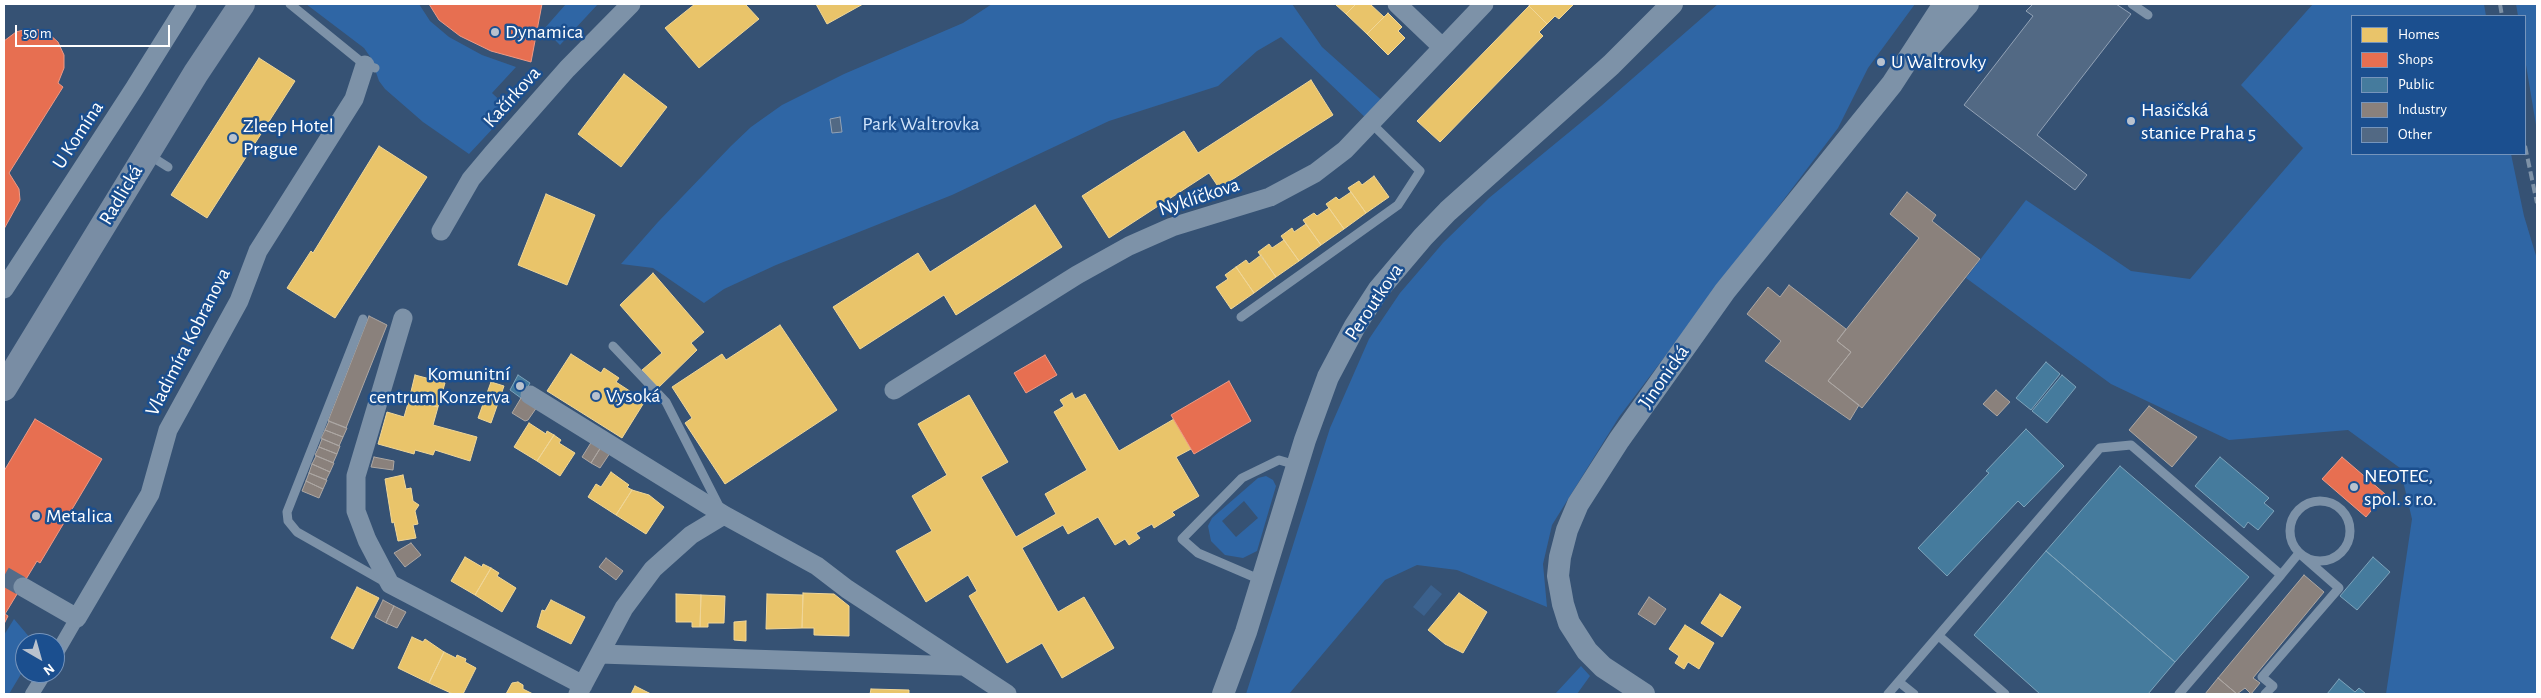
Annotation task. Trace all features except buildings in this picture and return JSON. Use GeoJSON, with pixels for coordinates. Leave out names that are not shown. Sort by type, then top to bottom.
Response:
{"type":"FeatureCollection","features":[{"type":"Feature","properties":{"kind":"main road","name":"Radlická"},"geometry":{"type":"LineString","coordinates":[[4,388],[196,73],[242,4]]}},
{"type":"Feature","properties":{"kind":"street","name":"U Komína"},"geometry":{"type":"LineString","coordinates":[[4,288],[187,4]]}},
{"type":"Feature","properties":{"kind":"street","name":"Kačírkova"},"geometry":{"type":"LineString","coordinates":[[441,231],[471,179],[567,69],[631,4]]}},
{"type":"Feature","properties":{"kind":"street"},"geometry":{"type":"LineString","coordinates":[[1396,4],[1442,47]]}},
{"type":"Feature","properties":{"kind":"street","name":"Nyklíčkova"},"geometry":{"type":"LineString","coordinates":[[894,390],[1077,275],[1128,246],[1172,227],[1270,198],[1315,173],[1345,150],[1484,4]]}},
{"type":"Feature","properties":{"kind":"street","name":"Peroutkova"},"geometry":{"type":"LineString","coordinates":[[1223,694],[1246,632],[1318,402],[1340,352],[1379,289],[1403,258],[1448,212],[1597,78],[1672,4]]}},
{"type":"Feature","properties":{"kind":"street","name":"Jinonická"},"geometry":{"type":"LineString","coordinates":[[1644,694],[1603,668],[1587,651],[1569,623],[1563,604],[1558,576],[1560,557],[1567,530],[1578,504],[1619,440],[1725,291],[1898,74],[1944,4]]}},
{"type":"Feature","properties":{"kind":"street","name":"Jinonická"},"geometry":{"type":"LineString","coordinates":[[1898,74],[1931,48],[1968,4]]}},
{"type":"Feature","properties":{"kind":"street","name":"Vladimíra Kobranova"},"geometry":{"type":"LineString","coordinates":[[77,618],[150,494],[168,430],[239,301],[258,251],[354,100],[370,66]]}},
{"type":"Feature","properties":{"kind":"street"},"geometry":{"type":"LineString","coordinates":[[403,318],[356,476],[356,511],[367,540],[390,584],[580,690],[624,608],[653,568],[691,535],[724,515]]}},
{"type":"Feature","properties":{"kind":"street"},"geometry":{"type":"LineString","coordinates":[[530,394],[724,515],[817,566],[847,589],[961,666],[1007,694]]}},
{"type":"Feature","properties":{"kind":"street"},"geometry":{"type":"LineString","coordinates":[[23,587],[77,618],[65,639]]}},
{"type":"Feature","properties":{"kind":"street"},"geometry":{"type":"LineString","coordinates":[[600,654],[961,666]]}},
{"type":"Feature","properties":{"kind":"street"},"geometry":{"type":"LineString","coordinates":[[32,694],[39,683]]}},
{"type":"Feature","properties":{"kind":"lane"},"geometry":{"type":"LineString","coordinates":[[290,4],[370,66]]}},
{"type":"Feature","properties":{"kind":"lane"},"geometry":{"type":"LineString","coordinates":[[2132,4],[2148,15]]}},
{"type":"Feature","properties":{"kind":"lane"},"geometry":{"type":"LineString","coordinates":[[1241,317],[1398,206],[1420,171],[1370,122]]}},
{"type":"Feature","properties":{"kind":"lane"},"geometry":{"type":"LineString","coordinates":[[147,153],[168,168]]}},
{"type":"Feature","properties":{"kind":"lane"},"geometry":{"type":"LineString","coordinates":[[362,319],[287,512],[288,521],[297,532],[390,584]]}},
{"type":"Feature","properties":{"kind":"lane"},"geometry":{"type":"LineString","coordinates":[[613,346],[666,402],[724,515]]}},
{"type":"Feature","properties":{"kind":"lane"},"geometry":{"type":"LineString","coordinates":[[1888,694],[2100,448],[2131,445],[2280,575]]}},
{"type":"Feature","properties":{"kind":"lane"},"geometry":{"type":"LineString","coordinates":[[1262,580],[1198,553],[1182,539],[1242,478],[1279,460],[1297,465]]}},
{"type":"Feature","properties":{"kind":"lane"},"geometry":{"type":"LineString","coordinates":[[2265,694],[2273,686],[2262,677],[2339,588],[2300,554],[2290,536],[2290,526],[2300,508],[2308,503],[2323,501],[2337,505],[2344,512],[2350,526],[2350,540],[2337,557],[2328,561],[2318,561],[2300,554]]}},
{"type":"Feature","properties":{"kind":"lane"},"geometry":{"type":"LineString","coordinates":[[2179,694],[2300,554]]}},
{"type":"Feature","properties":{"kind":"lane"},"geometry":{"type":"LineString","coordinates":[[1939,636],[2005,694]]}},
{"type":"Feature","properties":{"kind":"lane"},"geometry":{"type":"LineString","coordinates":[[1899,682],[1914,694]]}},
{"type":"Feature","properties":{"kind":"green space"},"geometry":{"type":"Polygon","coordinates":[[[306,4],[419,4],[430,21],[449,37],[482,55],[516,67],[492,93],[510,110],[469,154],[423,122],[385,89],[379,81],[371,58],[364,48],[306,4]]]}},
{"type":"Feature","properties":{"kind":"green space"},"geometry":{"type":"Polygon","coordinates":[[[566,4],[598,4],[560,45],[544,29],[566,4]]]}},
{"type":"Feature","properties":{"kind":"green space","name":"Park Waltrovka"},"geometry":{"type":"Polygon","coordinates":[[[992,4],[1292,4],[1322,47],[1387,105],[1370,122],[1281,37],[1257,51],[1218,86],[1109,121],[952,195],[776,265],[724,289],[704,303],[653,268],[621,264],[658,222],[731,146],[751,127],[782,105],[844,74],[963,23],[992,4]]]}},
{"type":"Feature","properties":{"kind":"green space"},"geometry":{"type":"Polygon","coordinates":[[[1718,4],[1915,4],[1868,68],[1838,128],[1619,417],[1552,525],[1543,564],[1547,607],[1457,570],[1417,565],[1385,580],[1289,694],[1246,694],[1330,428],[1369,339],[1400,293],[1443,243],[1489,198],[1601,106],[1718,4]]]}},
{"type":"Feature","properties":{"kind":"green space"},"geometry":{"type":"Polygon","coordinates":[[[2313,4],[2484,4],[2486,15],[2351,15],[2351,155],[2511,155],[2524,216],[2537,259],[2537,694],[2386,694],[2412,519],[2400,468],[2348,430],[2229,440],[2111,384],[1966,278],[2026,200],[2131,271],[2190,279],[2303,148],[2241,85],[2313,4]]]}},
{"type":"Feature","properties":{"kind":"green space"},"geometry":{"type":"Polygon","coordinates":[[[2516,4],[2537,4],[2537,131],[2526,65],[2526,15],[2518,15],[2516,4]]]}},
{"type":"Feature","properties":{"kind":"green space"},"geometry":{"type":"Polygon","coordinates":[[[1266,476],[1273,480],[1276,486],[1257,551],[1243,558],[1225,555],[1211,541],[1208,526],[1212,518],[1258,478],[1266,476]],[[1244,501],[1222,521],[1236,537],[1258,518],[1244,501]]]}},
{"type":"Feature","properties":{"kind":"green space"},"geometry":{"type":"Polygon","coordinates":[[[14,619],[26,633],[15,633],[16,683],[9,694],[4,694],[4,635],[14,619]]]}},
{"type":"Feature","properties":{"kind":"green space"},"geometry":{"type":"Polygon","coordinates":[[[1581,666],[1590,676],[1577,694],[1555,694],[1581,666]]]}},
{"type":"Feature","properties":{"kind":"shaded area"},"geometry":{"type":"Polygon","coordinates":[[[1431,585],[1442,594],[1424,616],[1413,607],[1431,585]]]}},
{"type":"Feature","properties":{"kind":"tunnel"},"geometry":{"type":"LineString","coordinates":[[4,576],[23,587]]}},
{"type":"Feature","properties":{"kind":"railway"},"geometry":{"type":"LineString","coordinates":[[2500,4],[2502,15]]}},
{"type":"Feature","properties":{"kind":"railway"},"geometry":{"type":"LineString","coordinates":[[2526,151],[2537,203]]}},
{"type":"Feature","properties":{"kind":"place","name":"Dynamica"},"geometry":{"type":"Point","coordinates":[495,32]}},
{"type":"Feature","properties":{"kind":"place","name":"U Waltrovky"},"geometry":{"type":"Point","coordinates":[1881,62]}},
{"type":"Feature","properties":{"kind":"place","name":"Hasičská stanice Praha 5"},"geometry":{"type":"Point","coordinates":[2131,121]}},
{"type":"Feature","properties":{"kind":"place","name":"Zleep Hotel Prague"},"geometry":{"type":"Point","coordinates":[233,138]}},
{"type":"Feature","properties":{"kind":"place","name":"Komunitní centrum Konzerva"},"geometry":{"type":"Point","coordinates":[520,386]}},
{"type":"Feature","properties":{"kind":"place","name":"Vysoká"},"geometry":{"type":"Point","coordinates":[596,396]}},
{"type":"Feature","properties":{"kind":"place","name":"NEOTEC, spol. s r.o."},"geometry":{"type":"Point","coordinates":[2354,487]}},
{"type":"Feature","properties":{"kind":"place","name":"Metalica"},"geometry":{"type":"Point","coordinates":[36,516]}}]}
